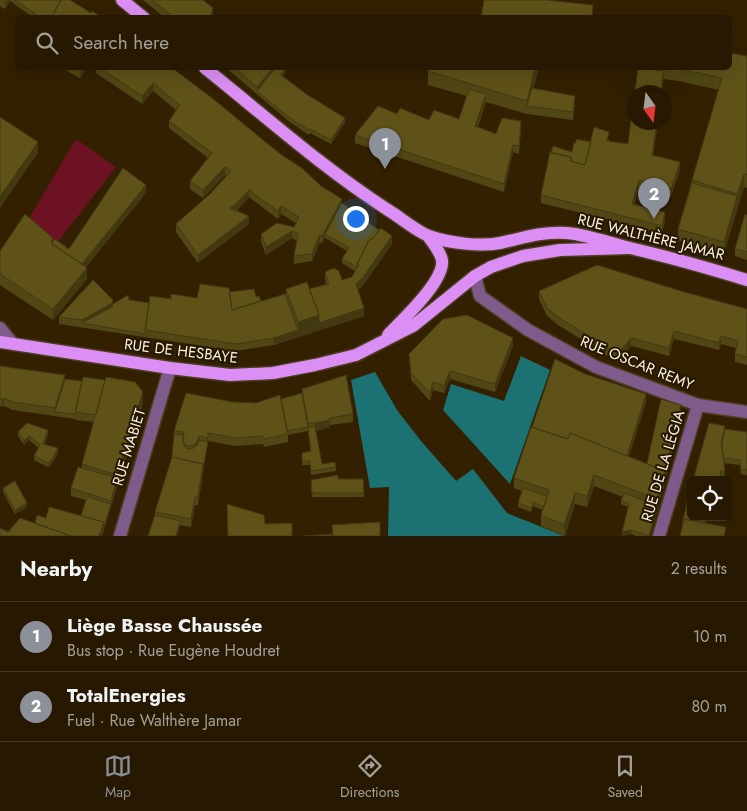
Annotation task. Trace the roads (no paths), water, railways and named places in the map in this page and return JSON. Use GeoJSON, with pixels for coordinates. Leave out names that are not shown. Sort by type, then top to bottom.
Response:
{"type":"FeatureCollection","features":[{"type":"Feature","properties":{"kind":"main road"},"geometry":{"type":"LineString","coordinates":[[122,0],[140,15]]}},
{"type":"Feature","properties":{"kind":"main road"},"geometry":{"type":"LineString","coordinates":[[207,70],[372,200],[428,236]]}},
{"type":"Feature","properties":{"kind":"main road","name":"RUE WALTHÈRE JAMAR"},"geometry":{"type":"LineString","coordinates":[[428,236],[477,245],[499,243],[521,237],[554,232],[568,233],[601,239],[747,280]]}},
{"type":"Feature","properties":{"kind":"main road","name":"RUE DE HESBAYE"},"geometry":{"type":"LineString","coordinates":[[384,341],[427,292],[438,276],[442,262],[440,253],[428,236]]}},
{"type":"Feature","properties":{"kind":"main road","name":"RUE DE HESBAYE"},"geometry":{"type":"LineString","coordinates":[[6,343],[170,368],[230,375],[273,373],[314,366],[356,355],[413,326],[475,276],[491,267],[523,256],[560,250],[629,248]]}},
{"type":"Feature","properties":{"kind":"street","name":"RUE OSCAR REMY"},"geometry":{"type":"LineString","coordinates":[[475,276],[480,296],[528,330],[596,367],[698,405],[747,412]]}},
{"type":"Feature","properties":{"kind":"street"},"geometry":{"type":"LineString","coordinates":[[0,328],[6,343]]}},
{"type":"Feature","properties":{"kind":"street","name":"RUE MABIET"},"geometry":{"type":"LineString","coordinates":[[120,536],[170,368]]}},
{"type":"Feature","properties":{"kind":"street","name":"RUE DE LA LÉGIA"},"geometry":{"type":"LineString","coordinates":[[659,536],[698,405]]}},
{"type":"Feature","properties":{"kind":"water"},"geometry":{"type":"Polygon","coordinates":[[[521,356],[550,370],[510,484],[443,410],[451,384],[504,401],[521,356]]]}},
{"type":"Feature","properties":{"kind":"water"},"geometry":{"type":"Polygon","coordinates":[[[375,372],[397,410],[456,481],[473,469],[507,513],[564,536],[388,536],[389,487],[370,488],[351,380],[375,372]]]}},
{"type":"Feature","properties":{"kind":"place","name":"Liège Basse Chaussée"},"geometry":{"type":"Point","coordinates":[385,169]}},
{"type":"Feature","properties":{"kind":"place","name":"TotalEnergies"},"geometry":{"type":"Point","coordinates":[654,219]}}]}
